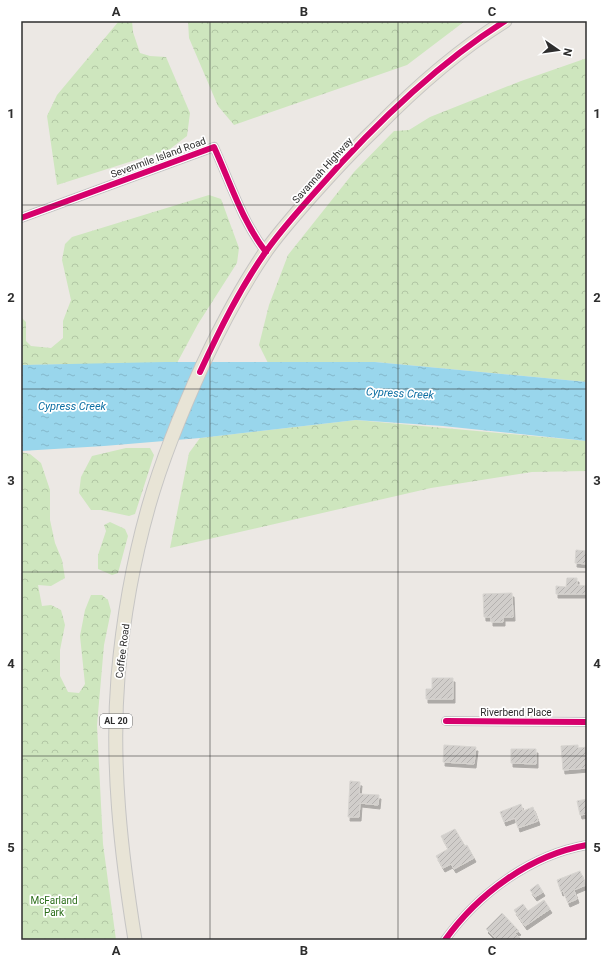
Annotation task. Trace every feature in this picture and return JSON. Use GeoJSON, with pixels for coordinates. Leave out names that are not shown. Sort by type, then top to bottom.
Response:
{"type":"FeatureCollection","features":[{"type":"Feature","properties":{"kind":"main road","name":"Savannah Highway"},"geometry":{"type":"LineString","coordinates":[[200,372],[226,318],[279,233],[339,165],[389,114],[458,54],[505,21]]}},
{"type":"Feature","properties":{"kind":"main road","name":"Coffee Road"},"geometry":{"type":"LineString","coordinates":[[135,940],[120,830],[117,790],[116,718],[118,678],[132,577],[149,504],[179,419],[200,372]]}},
{"type":"Feature","properties":{"kind":"street","name":"Sevenmile Island Road"},"geometry":{"type":"LineString","coordinates":[[21,218],[214,147],[246,220],[258,242],[266,252]]}},
{"type":"Feature","properties":{"kind":"street","name":"Riverbend Place"},"geometry":{"type":"LineString","coordinates":[[446,721],[587,722]]}},
{"type":"Feature","properties":{"kind":"street"},"geometry":{"type":"LineString","coordinates":[[445,940],[454,928],[479,902],[503,882],[537,861],[575,847],[587,845]]}},
{"type":"Feature","properties":{"kind":"green space"},"geometry":{"type":"Polygon","coordinates":[[[119,21],[132,21],[133,32],[140,53],[150,56],[166,57],[190,113],[187,136],[170,149],[57,185],[47,116],[57,95],[119,21]]]}},
{"type":"Feature","properties":{"kind":"green space"},"geometry":{"type":"Polygon","coordinates":[[[188,21],[465,21],[407,65],[234,125],[218,106],[189,38],[188,21]]]}},
{"type":"Feature","properties":{"kind":"green space"},"geometry":{"type":"Polygon","coordinates":[[[587,58],[587,382],[375,362],[268,363],[259,345],[269,305],[288,255],[354,172],[394,131],[409,130],[430,117],[521,81],[587,58]]]}},
{"type":"Feature","properties":{"kind":"green space"},"geometry":{"type":"Polygon","coordinates":[[[209,195],[221,199],[239,248],[237,263],[198,324],[177,363],[21,365],[21,317],[26,322],[26,341],[31,346],[51,348],[63,338],[63,321],[71,300],[62,260],[65,244],[72,237],[209,195]]]}},
{"type":"Feature","properties":{"kind":"green space"},"geometry":{"type":"Polygon","coordinates":[[[356,420],[587,441],[587,471],[532,472],[431,488],[170,548],[189,453],[200,438],[356,420]]]}},
{"type":"Feature","properties":{"kind":"green space"},"geometry":{"type":"Polygon","coordinates":[[[126,448],[150,448],[154,455],[135,514],[129,516],[101,510],[91,510],[79,493],[81,477],[92,456],[126,448]]]}},
{"type":"Feature","properties":{"kind":"green space","name":"McFarland Park"},"geometry":{"type":"Polygon","coordinates":[[[21,452],[30,454],[41,463],[50,490],[50,520],[55,543],[62,560],[65,578],[51,586],[38,585],[42,606],[51,605],[61,610],[65,625],[60,650],[60,676],[68,692],[79,693],[85,684],[80,636],[85,610],[91,595],[102,595],[108,600],[111,611],[104,645],[97,725],[103,844],[116,940],[21,940],[21,452]]]}},
{"type":"Feature","properties":{"kind":"green space"},"geometry":{"type":"Polygon","coordinates":[[[110,522],[125,529],[128,536],[118,573],[112,575],[98,569],[98,555],[106,531],[104,525],[110,522]]]}},
{"type":"Feature","properties":{"kind":"water","name":"Cypress Creek"},"geometry":{"type":"Polygon","coordinates":[[[166,362],[375,362],[587,382],[587,441],[443,426],[356,420],[200,438],[21,451],[21,365],[166,362]]]}},
{"type":"Feature","properties":{"kind":"building"},"geometry":{"type":"Polygon","coordinates":[[[576,550],[587,551],[587,564],[575,563],[576,550]]]}},
{"type":"Feature","properties":{"kind":"building"},"geometry":{"type":"Polygon","coordinates":[[[567,578],[577,578],[577,585],[587,586],[586,594],[556,594],[556,586],[566,587],[567,578]]]}},
{"type":"Feature","properties":{"kind":"building"},"geometry":{"type":"Polygon","coordinates":[[[512,593],[513,617],[503,617],[503,622],[491,622],[491,617],[484,617],[483,594],[512,593]]]}},
{"type":"Feature","properties":{"kind":"building"},"geometry":{"type":"Polygon","coordinates":[[[432,678],[453,678],[453,699],[426,699],[426,689],[432,689],[432,678]]]}},
{"type":"Feature","properties":{"kind":"building"},"geometry":{"type":"Polygon","coordinates":[[[444,745],[476,747],[474,764],[443,762],[444,745]]]}},
{"type":"Feature","properties":{"kind":"building"},"geometry":{"type":"Polygon","coordinates":[[[578,745],[578,748],[587,747],[587,768],[563,770],[561,746],[578,745]]]}},
{"type":"Feature","properties":{"kind":"building"},"geometry":{"type":"Polygon","coordinates":[[[511,749],[536,749],[536,764],[511,763],[511,749]]]}},
{"type":"Feature","properties":{"kind":"building"},"geometry":{"type":"Polygon","coordinates":[[[350,781],[360,782],[359,794],[379,795],[378,805],[360,803],[359,817],[348,817],[350,781]]]}},
{"type":"Feature","properties":{"kind":"building"},"geometry":{"type":"Polygon","coordinates":[[[587,799],[587,814],[580,815],[577,801],[587,799]]]}},
{"type":"Feature","properties":{"kind":"building"},"geometry":{"type":"Polygon","coordinates":[[[521,804],[523,811],[533,807],[538,821],[518,828],[515,818],[504,822],[500,812],[521,804]]]}},
{"type":"Feature","properties":{"kind":"building"},"geometry":{"type":"Polygon","coordinates":[[[455,829],[465,846],[467,845],[474,858],[454,869],[451,864],[443,868],[436,856],[448,849],[441,836],[455,829]]]}},
{"type":"Feature","properties":{"kind":"building"},"geometry":{"type":"Polygon","coordinates":[[[580,871],[586,885],[574,890],[577,899],[568,903],[563,891],[561,892],[557,880],[580,871]]]}},
{"type":"Feature","properties":{"kind":"building"},"geometry":{"type":"Polygon","coordinates":[[[538,884],[543,892],[535,897],[530,890],[538,884]]]}},
{"type":"Feature","properties":{"kind":"building"},"geometry":{"type":"Polygon","coordinates":[[[544,900],[550,909],[525,926],[514,910],[523,904],[528,911],[544,900]]]}},
{"type":"Feature","properties":{"kind":"building"},"geometry":{"type":"Polygon","coordinates":[[[502,913],[519,931],[515,933],[522,940],[497,940],[486,929],[502,913]]]}},
{"type":"Feature","properties":{"kind":"cycle path"},"geometry":{"type":"LineString","coordinates":[[200,372],[222,325],[257,264],[297,212],[338,166],[405,99],[453,58],[505,21]]}},
{"type":"Feature","properties":{"kind":"cycle path"},"geometry":{"type":"LineString","coordinates":[[21,218],[214,147],[243,214],[266,252]]}},
{"type":"Feature","properties":{"kind":"cycle path"},"geometry":{"type":"LineString","coordinates":[[446,721],[587,722]]}},
{"type":"Feature","properties":{"kind":"cycle path"},"geometry":{"type":"LineString","coordinates":[[445,940],[473,907],[489,892],[507,879],[526,867],[545,858],[566,850],[587,845]]}}]}
